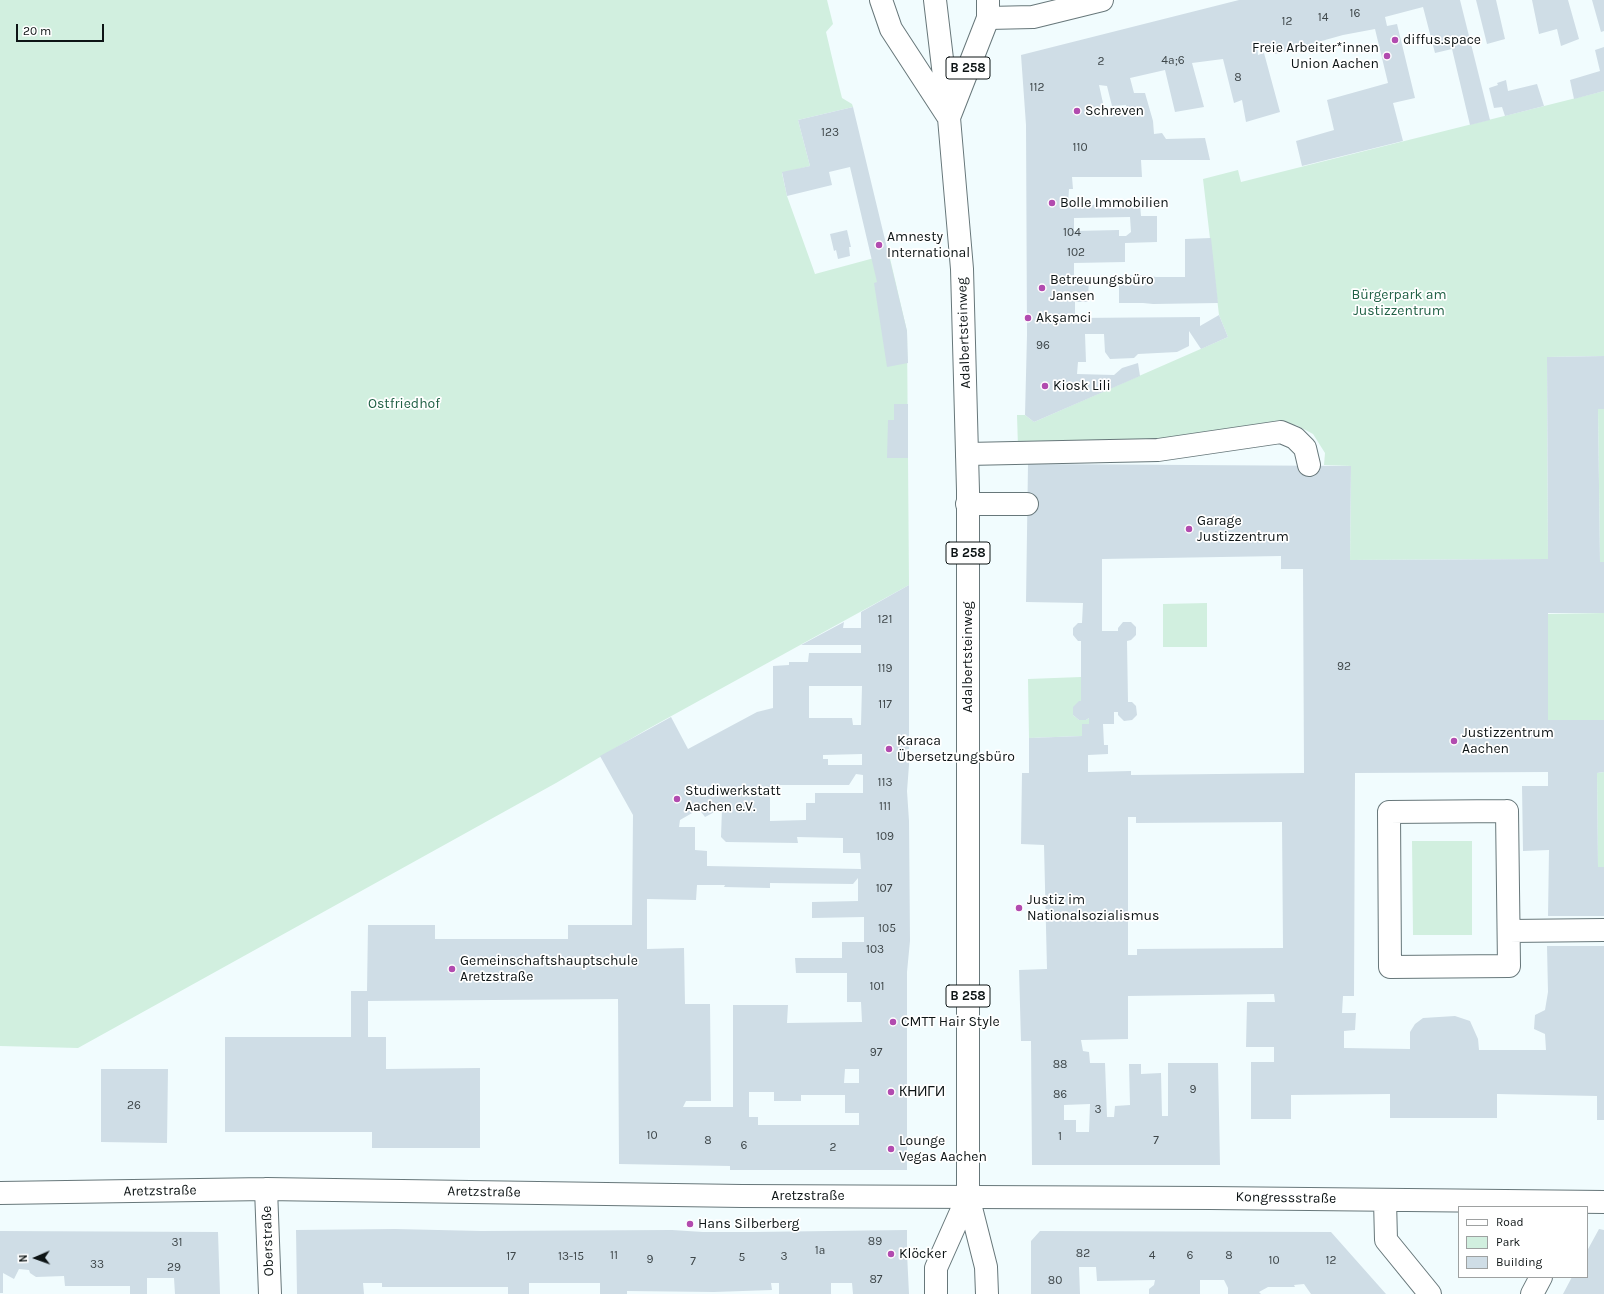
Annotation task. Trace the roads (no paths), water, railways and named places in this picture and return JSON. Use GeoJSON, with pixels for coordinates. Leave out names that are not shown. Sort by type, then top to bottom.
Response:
{"type":"FeatureCollection","features":[{"type":"Feature","properties":{"kind":"street"},"geometry":{"type":"LineString","coordinates":[[880,0],[891,29],[949,118]]}},
{"type":"Feature","properties":{"kind":"street","name":"Adalbertsteinweg"},"geometry":{"type":"LineString","coordinates":[[935,0],[949,118],[962,269],[968,504],[968,1196],[986,1267],[987,1294]]}},
{"type":"Feature","properties":{"kind":"street"},"geometry":{"type":"LineString","coordinates":[[988,9],[1033,17],[1102,0]]}},
{"type":"Feature","properties":{"kind":"street","name":"Adalbertsteinweg"},"geometry":{"type":"LineString","coordinates":[[949,118],[988,9]]}},
{"type":"Feature","properties":{"kind":"street"},"geometry":{"type":"LineString","coordinates":[[967,454],[1158,450],[1281,432],[1295,438],[1305,448],[1309,465]]}},
{"type":"Feature","properties":{"kind":"street"},"geometry":{"type":"LineString","coordinates":[[968,504],[1027,504]]}},
{"type":"Feature","properties":{"kind":"street"},"geometry":{"type":"LineString","coordinates":[[1507,811],[1509,931],[1509,966],[1390,967],[1389,812],[1507,811]]}},
{"type":"Feature","properties":{"kind":"street"},"geometry":{"type":"LineString","coordinates":[[1509,931],[1604,930]]}},
{"type":"Feature","properties":{"kind":"street","name":"Aretzstraße"},"geometry":{"type":"LineString","coordinates":[[0,1194],[266,1189],[742,1196],[968,1196]]}},
{"type":"Feature","properties":{"kind":"street","name":"Oberstraße"},"geometry":{"type":"LineString","coordinates":[[266,1189],[270,1294]]}},
{"type":"Feature","properties":{"kind":"street","name":"Adalbertsteinweg"},"geometry":{"type":"LineString","coordinates":[[936,1294],[936,1268],[968,1196]]}},
{"type":"Feature","properties":{"kind":"street","name":"Kongressstraße"},"geometry":{"type":"LineString","coordinates":[[968,1196],[1385,1200],[1566,1204],[1604,1202]]}},
{"type":"Feature","properties":{"kind":"street"},"geometry":{"type":"LineString","coordinates":[[1385,1200],[1386,1240],[1430,1294]]}},
{"type":"Feature","properties":{"kind":"street"},"geometry":{"type":"LineString","coordinates":[[1532,1294],[1540,1278]]}},
{"type":"Feature","properties":{"kind":"place","name":"diffus.space"},"geometry":{"type":"Point","coordinates":[1395,40]}},
{"type":"Feature","properties":{"kind":"place","name":"Freie Arbeiter*innen Union Aachen"},"geometry":{"type":"Point","coordinates":[1387,56]}},
{"type":"Feature","properties":{"kind":"place","name":"Schreven"},"geometry":{"type":"Point","coordinates":[1077,111]}},
{"type":"Feature","properties":{"kind":"place","name":"Bolle Immobilien"},"geometry":{"type":"Point","coordinates":[1052,203]}},
{"type":"Feature","properties":{"kind":"place","name":"Amnesty International"},"geometry":{"type":"Point","coordinates":[879,245]}},
{"type":"Feature","properties":{"kind":"place","name":"Betreuungsbüro Jansen"},"geometry":{"type":"Point","coordinates":[1042,288]}},
{"type":"Feature","properties":{"kind":"place","name":"Akşamci"},"geometry":{"type":"Point","coordinates":[1028,318]}},
{"type":"Feature","properties":{"kind":"place","name":"Kiosk Lili"},"geometry":{"type":"Point","coordinates":[1045,386]}},
{"type":"Feature","properties":{"kind":"place","name":"Garage Justizzentrum"},"geometry":{"type":"Point","coordinates":[1189,529]}},
{"type":"Feature","properties":{"kind":"place","name":"Justizzentrum Aachen"},"geometry":{"type":"Point","coordinates":[1454,741]}},
{"type":"Feature","properties":{"kind":"place","name":"Karaca Übersetzungsbüro"},"geometry":{"type":"Point","coordinates":[889,749]}},
{"type":"Feature","properties":{"kind":"place","name":"Studiwerkstatt Aachen e.V."},"geometry":{"type":"Point","coordinates":[677,799]}},
{"type":"Feature","properties":{"kind":"place","name":"Justiz im Nationalsozialismus"},"geometry":{"type":"Point","coordinates":[1019,908]}},
{"type":"Feature","properties":{"kind":"place","name":"Gemeinschaftshauptschule Aretzstraße"},"geometry":{"type":"Point","coordinates":[452,969]}},
{"type":"Feature","properties":{"kind":"place","name":"CMTT Hair Style"},"geometry":{"type":"Point","coordinates":[893,1022]}},
{"type":"Feature","properties":{"kind":"place","name":"КНИГИ"},"geometry":{"type":"Point","coordinates":[891,1092]}},
{"type":"Feature","properties":{"kind":"place","name":"Lounge Vegas Aachen"},"geometry":{"type":"Point","coordinates":[891,1149]}},
{"type":"Feature","properties":{"kind":"place","name":"Hans Silberberg"},"geometry":{"type":"Point","coordinates":[690,1224]}},
{"type":"Feature","properties":{"kind":"place","name":"Klöcker"},"geometry":{"type":"Point","coordinates":[891,1254]}},
{"type":"Feature","properties":{"kind":"park label","name":"Bürgerpark am Justizzentrum"},"geometry":{"type":"Point","coordinates":[1399,304]}},
{"type":"Feature","properties":{"kind":"park label","name":"Ostfriedhof"},"geometry":{"type":"Point","coordinates":[404,404]}}]}
